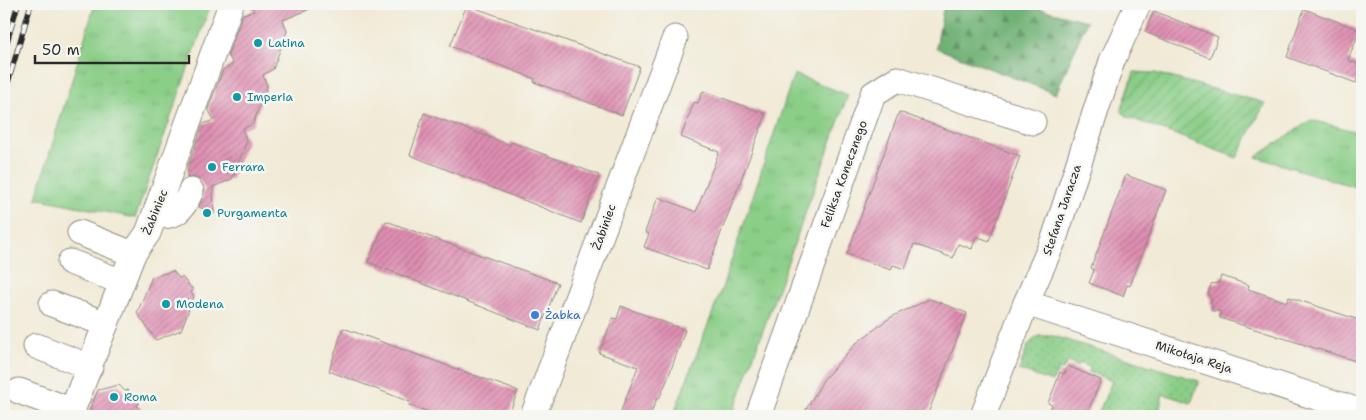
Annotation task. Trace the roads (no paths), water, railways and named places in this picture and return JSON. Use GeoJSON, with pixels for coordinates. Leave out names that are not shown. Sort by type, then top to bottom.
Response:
{"type":"FeatureCollection","features":[{"type":"Feature","properties":{"kind":"street","name":"Żabiniec"},"geometry":{"type":"LineString","coordinates":[[72,414],[133,254],[148,232],[155,216],[231,4]]}},
{"type":"Feature","properties":{"kind":"street","name":"Stefana Jaracza"},"geometry":{"type":"LineString","coordinates":[[983,416],[1026,303],[1054,239],[1112,61],[1138,4]]}},
{"type":"Feature","properties":{"kind":"street","name":"Żabiniec"},"geometry":{"type":"LineString","coordinates":[[533,416],[675,38]]}},
{"type":"Feature","properties":{"kind":"street","name":"Feliksa Konecznego"},"geometry":{"type":"LineString","coordinates":[[758,416],[872,94],[897,79],[1033,122]]}},
{"type":"Feature","properties":{"kind":"street"},"geometry":{"type":"LineString","coordinates":[[155,216],[166,216],[178,212],[191,192]]}},
{"type":"Feature","properties":{"kind":"street"},"geometry":{"type":"LineString","coordinates":[[80,233],[133,254]]}},
{"type":"Feature","properties":{"kind":"street"},"geometry":{"type":"LineString","coordinates":[[70,262],[122,282]]}},
{"type":"Feature","properties":{"kind":"street","name":"Mikołaja Reja"},"geometry":{"type":"LineString","coordinates":[[1026,303],[1362,412]]}},
{"type":"Feature","properties":{"kind":"street"},"geometry":{"type":"LineString","coordinates":[[52,304],[106,324]]}},
{"type":"Feature","properties":{"kind":"street"},"geometry":{"type":"LineString","coordinates":[[36,346],[90,367]]}},
{"type":"Feature","properties":{"kind":"street"},"geometry":{"type":"LineString","coordinates":[[20,391],[72,414]]}},
{"type":"Feature","properties":{"kind":"railway"},"geometry":{"type":"LineString","coordinates":[[4,52],[18,4]]}},
{"type":"Feature","properties":{"kind":"railway"},"geometry":{"type":"LineString","coordinates":[[4,96],[31,4]]}},
{"type":"Feature","properties":{"kind":"place","name":"Latina"},"geometry":{"type":"Point","coordinates":[258,43]}},
{"type":"Feature","properties":{"kind":"place","name":"Imperia"},"geometry":{"type":"Point","coordinates":[237,97]}},
{"type":"Feature","properties":{"kind":"place","name":"Ferrara"},"geometry":{"type":"Point","coordinates":[212,167]}},
{"type":"Feature","properties":{"kind":"place","name":"Purgamenta"},"geometry":{"type":"Point","coordinates":[207,213]}},
{"type":"Feature","properties":{"kind":"place","name":"Modena"},"geometry":{"type":"Point","coordinates":[166,304]}},
{"type":"Feature","properties":{"kind":"place","name":"Żabka"},"geometry":{"type":"Point","coordinates":[535,315]}},
{"type":"Feature","properties":{"kind":"place","name":"Roma"},"geometry":{"type":"Point","coordinates":[114,397]}}]}
